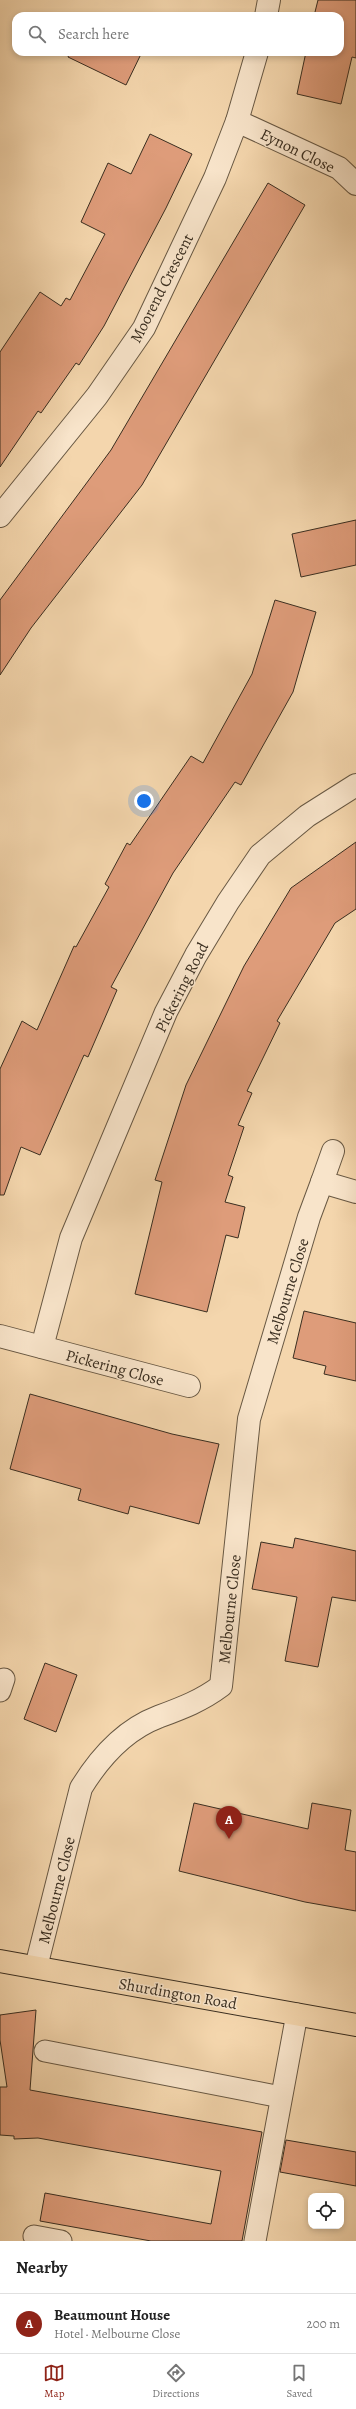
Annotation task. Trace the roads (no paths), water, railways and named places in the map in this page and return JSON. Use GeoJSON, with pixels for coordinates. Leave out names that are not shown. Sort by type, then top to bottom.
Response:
{"type":"FeatureCollection","features":[{"type":"Feature","properties":{"kind":"main road","name":"Shurdington Road"},"geometry":{"type":"LineString","coordinates":[[0,1960],[356,2025]]}},
{"type":"Feature","properties":{"kind":"street"},"geometry":{"type":"LineString","coordinates":[[267,12],[269,0]]}},
{"type":"Feature","properties":{"kind":"street","name":"Moorend Crescent"},"geometry":{"type":"LineString","coordinates":[[0,516],[97,396],[144,328],[215,178],[237,121],[256,56]]}},
{"type":"Feature","properties":{"kind":"street","name":"Eynon Close"},"geometry":{"type":"LineString","coordinates":[[237,121],[339,168],[356,184]]}},
{"type":"Feature","properties":{"kind":"street","name":"Pickering Road"},"geometry":{"type":"LineString","coordinates":[[42,1347],[71,1238],[166,1012],[228,902],[260,855],[307,816],[356,784]]}},
{"type":"Feature","properties":{"kind":"street","name":"Melbourne Close"},"geometry":{"type":"LineString","coordinates":[[36,1967],[81,1788],[94,1766],[112,1746],[133,1730],[158,1717],[198,1702],[221,1686],[249,1419],[332,1151]]}},
{"type":"Feature","properties":{"kind":"street"},"geometry":{"type":"LineString","coordinates":[[322,1182],[356,1192]]}},
{"type":"Feature","properties":{"kind":"street","name":"Pickering Close"},"geometry":{"type":"LineString","coordinates":[[0,1336],[189,1386]]}},
{"type":"Feature","properties":{"kind":"lane"},"geometry":{"type":"LineString","coordinates":[[254,2241],[297,2014]]}},
{"type":"Feature","properties":{"kind":"lane"},"geometry":{"type":"LineString","coordinates":[[45,2051],[281,2097]]}},
{"type":"Feature","properties":{"kind":"lane"},"geometry":{"type":"LineString","coordinates":[[34,2236],[61,2241]]}},
{"type":"Feature","properties":{"kind":"place","name":"Beaumount House"},"geometry":{"type":"Point","coordinates":[229,1839]}}]}
